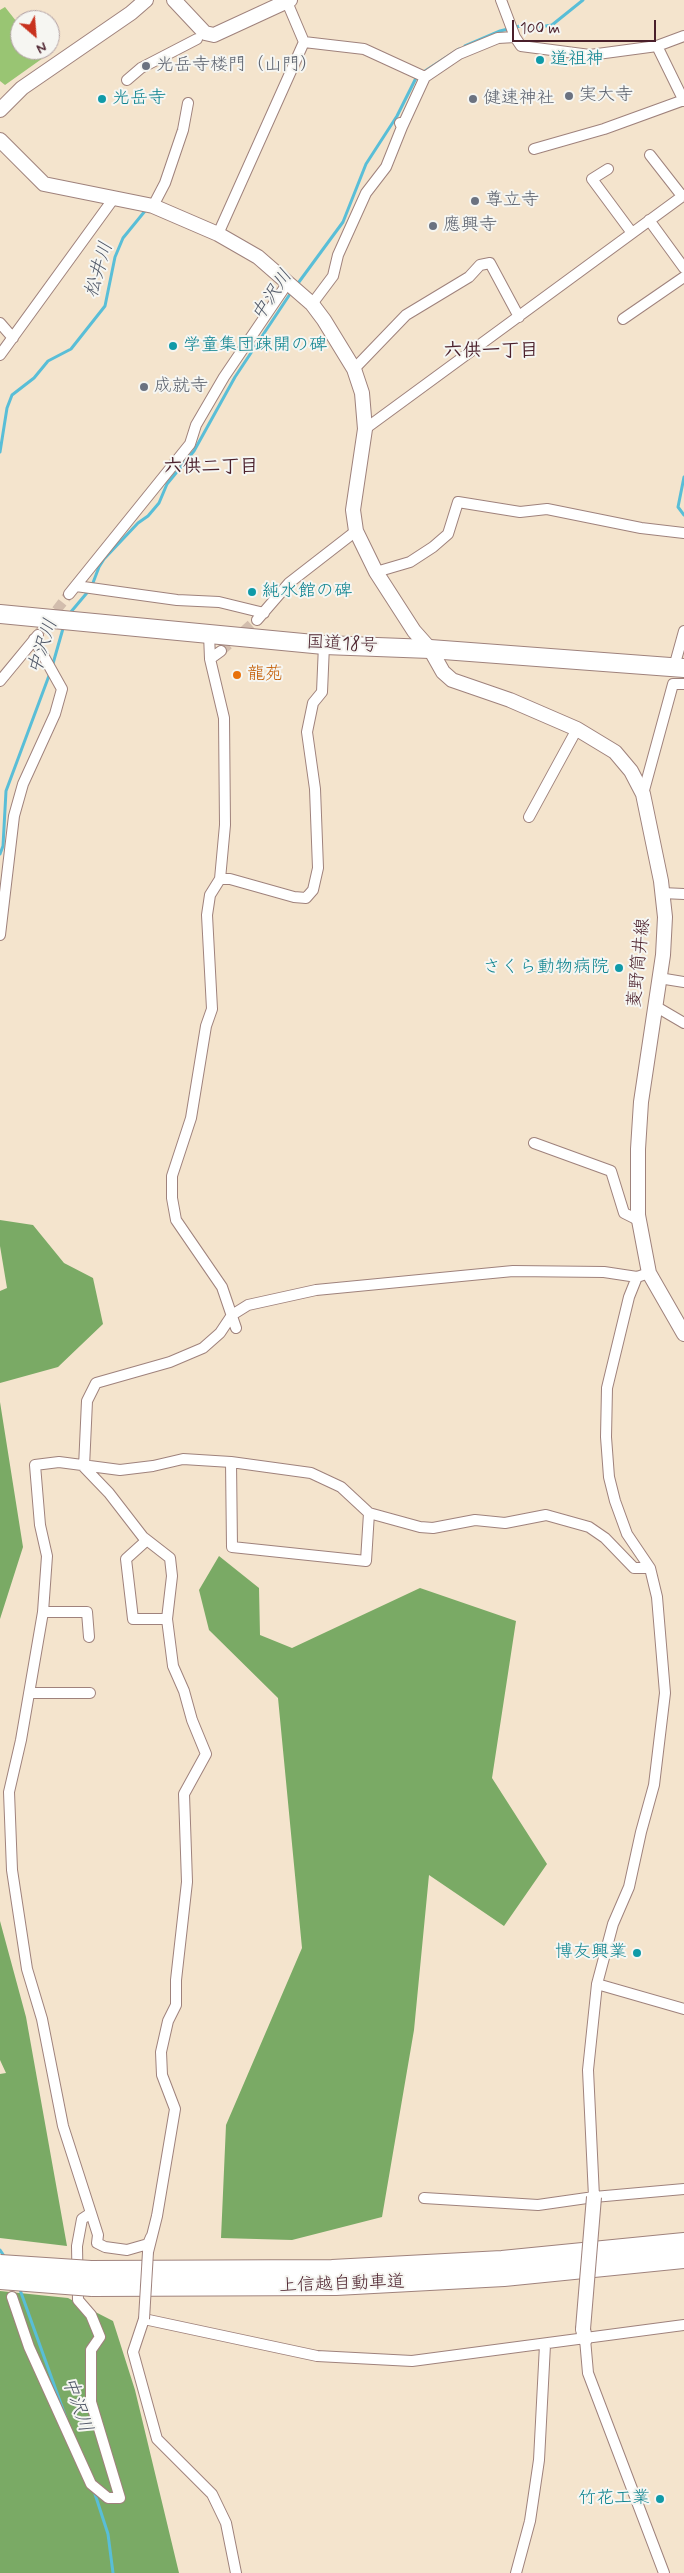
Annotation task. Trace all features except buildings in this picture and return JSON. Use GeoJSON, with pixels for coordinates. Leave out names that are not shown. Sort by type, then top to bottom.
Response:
{"type":"FeatureCollection","features":[{"type":"Feature","properties":{"kind":"highway","name":"国道18号"},"geometry":{"type":"LineString","coordinates":[[0,614],[324,645],[430,649],[679,667]]}},
{"type":"Feature","properties":{"kind":"highway","name":"上信越自動車道"},"geometry":{"type":"LineString","coordinates":[[0,2280],[92,2278],[176,2272],[341,2269],[512,2259],[684,2242]]}},
{"type":"Feature","properties":{"kind":"highway","name":"上信越自動車道"},"geometry":{"type":"LineString","coordinates":[[0,2264],[92,2278],[336,2286],[504,2276],[684,2260]]}},
{"type":"Feature","properties":{"kind":"main road"},"geometry":{"type":"LineString","coordinates":[[0,110],[22,88],[131,13],[146,0]]}},
{"type":"Feature","properties":{"kind":"main road"},"geometry":{"type":"LineString","coordinates":[[174,0],[205,33],[214,35],[288,1]]}},
{"type":"Feature","properties":{"kind":"main road"},"geometry":{"type":"LineString","coordinates":[[0,140],[44,184],[151,205],[218,234],[258,258],[312,304],[354,369],[362,393],[365,429],[353,510],[356,531]]}},
{"type":"Feature","properties":{"kind":"main road","name":"菱野筒井線"},"geometry":{"type":"LineString","coordinates":[[356,531],[376,572],[414,631],[430,649],[443,672],[452,680],[510,700],[577,729],[616,752],[631,771],[643,794],[665,917],[663,955],[640,1111],[638,1220],[643,1274],[684,1334]]}},
{"type":"Feature","properties":{"kind":"main road"},"geometry":{"type":"LineString","coordinates":[[584,2334],[594,2197]]}},
{"type":"Feature","properties":{"kind":"street"},"geometry":{"type":"LineString","coordinates":[[501,0],[514,34],[521,46],[590,55],[657,46],[684,36]]}},
{"type":"Feature","properties":{"kind":"street"},"geometry":{"type":"LineString","coordinates":[[218,234],[304,42],[288,1]]}},
{"type":"Feature","properties":{"kind":"street"},"geometry":{"type":"LineString","coordinates":[[312,304],[333,276],[338,255],[366,193],[386,167],[401,125],[424,77],[459,54],[498,38],[514,34]]}},
{"type":"Feature","properties":{"kind":"street"},"geometry":{"type":"LineString","coordinates":[[127,80],[141,68],[197,39]]}},
{"type":"Feature","properties":{"kind":"street"},"geometry":{"type":"LineString","coordinates":[[304,42],[364,49],[424,77]]}},
{"type":"Feature","properties":{"kind":"street"},"geometry":{"type":"LineString","coordinates":[[534,150],[604,129],[684,101],[657,46]]}},
{"type":"Feature","properties":{"kind":"street"},"geometry":{"type":"LineString","coordinates":[[151,205],[165,183],[183,130],[188,103]]}},
{"type":"Feature","properties":{"kind":"street"},"geometry":{"type":"LineString","coordinates":[[365,429],[683,195],[650,155]]}},
{"type":"Feature","properties":{"kind":"street"},"geometry":{"type":"LineString","coordinates":[[608,169],[592,179],[632,232]]}},
{"type":"Feature","properties":{"kind":"street"},"geometry":{"type":"LineString","coordinates":[[0,354],[114,198]]}},
{"type":"Feature","properties":{"kind":"street"},"geometry":{"type":"LineString","coordinates":[[649,220],[684,268]]}},
{"type":"Feature","properties":{"kind":"street"},"geometry":{"type":"LineString","coordinates":[[354,369],[406,315],[470,276],[480,265],[490,263],[519,317]]}},
{"type":"Feature","properties":{"kind":"street"},"geometry":{"type":"LineString","coordinates":[[623,319],[684,277]]}},
{"type":"Feature","properties":{"kind":"street"},"geometry":{"type":"LineString","coordinates":[[69,594],[81,587],[190,444],[196,425],[224,376],[291,288]]}},
{"type":"Feature","properties":{"kind":"street"},"geometry":{"type":"LineString","coordinates":[[0,323],[13,338]]}},
{"type":"Feature","properties":{"kind":"street"},"geometry":{"type":"LineString","coordinates":[[376,572],[410,562],[434,547],[448,534],[458,502],[520,512],[547,509],[641,528],[684,533]]}},
{"type":"Feature","properties":{"kind":"street"},"geometry":{"type":"LineString","coordinates":[[257,620],[289,583],[356,531]]}},
{"type":"Feature","properties":{"kind":"street"},"geometry":{"type":"LineString","coordinates":[[81,587],[177,600],[220,602],[264,612]]}},
{"type":"Feature","properties":{"kind":"street"},"geometry":{"type":"LineString","coordinates":[[679,667],[684,630]]}},
{"type":"Feature","properties":{"kind":"street"},"geometry":{"type":"LineString","coordinates":[[209,634],[210,659],[224,718],[225,826],[220,879],[210,895],[207,915],[212,1009],[206,1026],[191,1118],[172,1176],[172,1198],[176,1220],[222,1287],[236,1328]]}},
{"type":"Feature","properties":{"kind":"street"},"geometry":{"type":"LineString","coordinates":[[0,681],[36,637],[62,689],[55,714],[23,784],[14,816],[0,935]]}},
{"type":"Feature","properties":{"kind":"street"},"geometry":{"type":"LineString","coordinates":[[220,879],[230,879],[294,897],[306,898],[313,890],[318,868],[315,789],[308,732],[313,703],[322,692],[324,645]]}},
{"type":"Feature","properties":{"kind":"street"},"geometry":{"type":"LineString","coordinates":[[210,659],[221,651]]}},
{"type":"Feature","properties":{"kind":"street"},"geometry":{"type":"LineString","coordinates":[[643,794],[673,684],[684,684]]}},
{"type":"Feature","properties":{"kind":"street"},"geometry":{"type":"LineString","coordinates":[[529,817],[577,729]]}},
{"type":"Feature","properties":{"kind":"street"},"geometry":{"type":"LineString","coordinates":[[662,893],[684,894]]}},
{"type":"Feature","properties":{"kind":"street"},"geometry":{"type":"LineString","coordinates":[[659,978],[684,982]]}},
{"type":"Feature","properties":{"kind":"street"},"geometry":{"type":"LineString","coordinates":[[655,1006],[684,1023]]}},
{"type":"Feature","properties":{"kind":"street"},"geometry":{"type":"LineString","coordinates":[[534,1143],[611,1171],[624,1212],[638,1220]]}},
{"type":"Feature","properties":{"kind":"street"},"geometry":{"type":"LineString","coordinates":[[236,2573],[226,2523],[212,2494],[156,2439],[133,2352],[144,2319],[148,2252],[157,2216],[175,2109],[162,2075],[160,2052],[168,2022],[176,2004],[176,1980],[187,1882],[184,1794],[206,1754],[192,1720],[184,1691],[174,1666],[167,1619],[172,1576],[170,1558],[148,1540],[109,1493],[84,1467],[87,1401],[96,1382],[170,1362],[203,1348],[220,1333],[232,1315],[248,1305],[316,1290],[495,1272],[643,1274],[629,1297],[607,1388],[606,1437],[609,1477],[615,1502],[627,1534],[650,1568],[657,1597],[664,1693],[658,1763],[629,1887],[613,1924],[597,1984],[588,2070],[594,2197]]}},
{"type":"Feature","properties":{"kind":"street"},"geometry":{"type":"LineString","coordinates":[[157,2216],[148,2244],[127,2250],[105,2247],[97,2243],[98,2235],[63,2126],[42,2020],[27,1969],[12,1870],[9,1792],[43,1612],[47,1556],[40,1525],[35,1465],[59,1462],[84,1467],[120,1470],[153,1466],[183,1459],[231,1462],[311,1473],[341,1487],[369,1513],[420,1527],[433,1528],[475,1520],[505,1523],[546,1514],[589,1526],[605,1538],[634,1568],[650,1568]]}},
{"type":"Feature","properties":{"kind":"street"},"geometry":{"type":"LineString","coordinates":[[231,1462],[232,1547],[366,1561],[369,1513]]}},
{"type":"Feature","properties":{"kind":"street"},"geometry":{"type":"LineString","coordinates":[[148,1540],[126,1559],[133,1619],[167,1619]]}},
{"type":"Feature","properties":{"kind":"street"},"geometry":{"type":"LineString","coordinates":[[43,1612],[87,1612],[89,1637]]}},
{"type":"Feature","properties":{"kind":"street"},"geometry":{"type":"LineString","coordinates":[[29,1693],[90,1694]]}},
{"type":"Feature","properties":{"kind":"street"},"geometry":{"type":"LineString","coordinates":[[597,1984],[684,2009]]}},
{"type":"Feature","properties":{"kind":"street"},"geometry":{"type":"LineString","coordinates":[[424,2198],[538,2205],[594,2197],[684,2189]]}},
{"type":"Feature","properties":{"kind":"street"},"geometry":{"type":"LineString","coordinates":[[12,2297],[28,2347],[91,2484],[108,2498],[120,2498],[91,2402],[91,2350],[100,2337],[90,2315],[78,2300],[77,2246],[82,2219],[91,2213]]}},
{"type":"Feature","properties":{"kind":"street"},"geometry":{"type":"LineString","coordinates":[[144,2319],[317,2356],[412,2361],[545,2345],[584,2334],[684,2325]]}},
{"type":"Feature","properties":{"kind":"street"},"geometry":{"type":"LineString","coordinates":[[584,2334],[588,2373],[664,2573]]}},
{"type":"Feature","properties":{"kind":"street"},"geometry":{"type":"LineString","coordinates":[[516,2573],[530,2521],[539,2460],[545,2345]]}},
{"type":"Feature","properties":{"kind":"green space"},"geometry":{"type":"Polygon","coordinates":[[[5,7],[10,13],[10,60],[40,60],[5,85],[0,81],[0,10],[5,7]]]}},
{"type":"Feature","properties":{"kind":"green space"},"geometry":{"type":"Polygon","coordinates":[[[0,1220],[33,1225],[64,1263],[93,1278],[103,1324],[58,1367],[0,1383],[0,1291],[7,1288],[0,1246],[0,1220]]]}},
{"type":"Feature","properties":{"kind":"green space"},"geometry":{"type":"Polygon","coordinates":[[[0,1402],[23,1547],[0,1619],[0,1402]]]}},
{"type":"Feature","properties":{"kind":"green space"},"geometry":{"type":"Polygon","coordinates":[[[219,1556],[259,1588],[260,1635],[292,1648],[420,1588],[516,1621],[492,1778],[547,1864],[504,1926],[429,1875],[414,2030],[382,2217],[292,2240],[221,2238],[226,2125],[302,1948],[278,1698],[209,1630],[199,1590],[219,1556]]]}},
{"type":"Feature","properties":{"kind":"green space"},"geometry":{"type":"Polygon","coordinates":[[[0,1921],[26,2017],[67,2246],[0,2238],[0,2074],[6,2073],[0,2060],[0,1921]]]}},
{"type":"Feature","properties":{"kind":"green space"},"geometry":{"type":"Polygon","coordinates":[[[0,2291],[68,2298],[113,2321],[135,2390],[179,2573],[0,2573],[0,2291]]]}},
{"type":"Feature","properties":{"kind":"waterway","name":"中沢川"},"geometry":{"type":"LineString","coordinates":[[465,46],[500,31],[520,26],[533,28],[552,25],[583,0]]}},
{"type":"Feature","properties":{"kind":"waterway","name":"中沢川"},"geometry":{"type":"LineString","coordinates":[[422,73],[459,49]]}},
{"type":"Feature","properties":{"kind":"waterway","name":"中沢川"},"geometry":{"type":"LineString","coordinates":[[296,286],[343,222],[366,164],[397,116],[417,76]]}},
{"type":"Feature","properties":{"kind":"waterway","name":"松井川"},"geometry":{"type":"LineString","coordinates":[[0,452],[7,408],[12,395],[34,378],[48,361],[71,349],[105,306],[115,257],[123,238],[145,211]]}},
{"type":"Feature","properties":{"kind":"waterway","name":"中沢川"},"geometry":{"type":"LineString","coordinates":[[70,613],[91,588],[104,559],[159,503],[167,484],[194,451],[235,377],[292,291]]}},
{"type":"Feature","properties":{"kind":"waterway"},"geometry":{"type":"LineString","coordinates":[[684,477],[678,507],[684,515]]}},
{"type":"Feature","properties":{"kind":"waterway","name":"中沢川"},"geometry":{"type":"LineString","coordinates":[[52,667],[64,625]]}},
{"type":"Feature","properties":{"kind":"waterway","name":"中沢川"},"geometry":{"type":"LineString","coordinates":[[0,854],[3,846],[6,791],[50,673]]}},
{"type":"Feature","properties":{"kind":"waterway","name":"中沢川"},"geometry":{"type":"LineString","coordinates":[[0,2250],[6,2259]]}},
{"type":"Feature","properties":{"kind":"waterway","name":"中沢川"},"geometry":{"type":"LineString","coordinates":[[19,2287],[66,2418]]}},
{"type":"Feature","properties":{"kind":"waterway","name":"中沢川"},"geometry":{"type":"LineString","coordinates":[[94,2491],[108,2534],[113,2573]]}},
{"type":"Feature","properties":{"kind":"tunnel"},"geometry":{"type":"LineString","coordinates":[[38,634],[69,594]]}},
{"type":"Feature","properties":{"kind":"tunnel"},"geometry":{"type":"LineString","coordinates":[[221,651],[263,614]]}},
{"type":"Feature","properties":{"kind":"place","name":"道祖神"},"geometry":{"type":"Point","coordinates":[540,60]}},
{"type":"Feature","properties":{"kind":"place","name":"光岳寺楼門（山門）"},"geometry":{"type":"Point","coordinates":[146,66]}},
{"type":"Feature","properties":{"kind":"place","name":"実大寺"},"geometry":{"type":"Point","coordinates":[569,96]}},
{"type":"Feature","properties":{"kind":"place","name":"光岳寺"},"geometry":{"type":"Point","coordinates":[102,99]}},
{"type":"Feature","properties":{"kind":"place","name":"健速神社"},"geometry":{"type":"Point","coordinates":[473,99]}},
{"type":"Feature","properties":{"kind":"place","name":"尊立寺"},"geometry":{"type":"Point","coordinates":[475,201]}},
{"type":"Feature","properties":{"kind":"place","name":"應興寺"},"geometry":{"type":"Point","coordinates":[433,226]}},
{"type":"Feature","properties":{"kind":"place","name":"学童集団疎開の碑"},"geometry":{"type":"Point","coordinates":[173,346]}},
{"type":"Feature","properties":{"kind":"place","name":"成就寺"},"geometry":{"type":"Point","coordinates":[144,387]}},
{"type":"Feature","properties":{"kind":"place","name":"純水館の碑"},"geometry":{"type":"Point","coordinates":[252,592]}},
{"type":"Feature","properties":{"kind":"place","name":"龍苑"},"geometry":{"type":"Point","coordinates":[237,675]}},
{"type":"Feature","properties":{"kind":"place","name":"さくら動物病院"},"geometry":{"type":"Point","coordinates":[619,968]}},
{"type":"Feature","properties":{"kind":"place","name":"博友興業"},"geometry":{"type":"Point","coordinates":[637,1953]}},
{"type":"Feature","properties":{"kind":"place","name":"竹花工業"},"geometry":{"type":"Point","coordinates":[660,2499]}},
{"type":"Feature","properties":{"kind":"district","name":"六供一丁目"},"geometry":{"type":"Point","coordinates":[491,352]}},
{"type":"Feature","properties":{"kind":"district","name":"六供二丁目"},"geometry":{"type":"Point","coordinates":[211,468]}}]}
